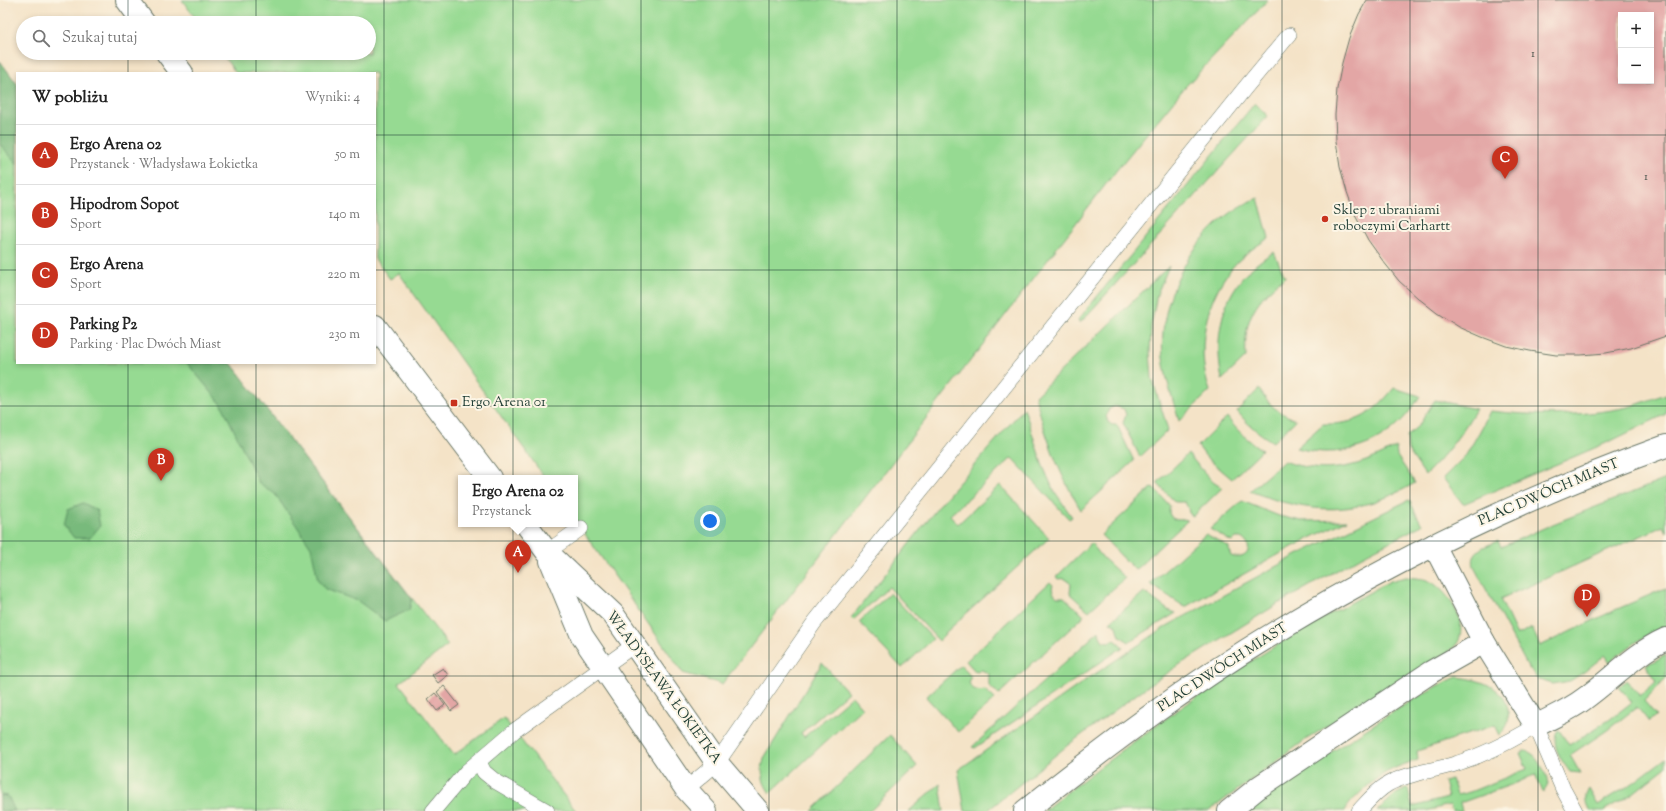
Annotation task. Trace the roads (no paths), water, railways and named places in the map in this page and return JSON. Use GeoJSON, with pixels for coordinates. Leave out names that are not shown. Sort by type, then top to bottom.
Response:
{"type":"FeatureCollection","features":[{"type":"Feature","properties":{"kind":"street"},"geometry":{"type":"LineString","coordinates":[[127,0],[139,16]]}},
{"type":"Feature","properties":{"kind":"street"},"geometry":{"type":"LineString","coordinates":[[172,60],[181,72]]}},
{"type":"Feature","properties":{"kind":"street"},"geometry":{"type":"LineString","coordinates":[[376,327],[488,475]]}},
{"type":"Feature","properties":{"kind":"street","name":"PLAC DWÓCH MIAST"},"geometry":{"type":"LineString","coordinates":[[1025,811],[1109,745],[1194,685],[1276,632],[1321,606],[1469,527],[1608,466],[1666,446]]}},
{"type":"Feature","properties":{"kind":"street","name":"WŁADYSŁAWA ŁOKIETKA"},"geometry":{"type":"LineString","coordinates":[[528,527],[547,552],[613,614],[717,763],[758,811]]}},
{"type":"Feature","properties":{"kind":"street"},"geometry":{"type":"LineString","coordinates":[[1434,545],[1484,642],[1536,726],[1584,700],[1637,656],[1654,644],[1666,639]]}},
{"type":"Feature","properties":{"kind":"street","name":"WŁADYSŁAWA ŁOKIETKA"},"geometry":{"type":"LineString","coordinates":[[547,552],[582,636],[686,789],[706,811]]}},
{"type":"Feature","properties":{"kind":"street"},"geometry":{"type":"LineString","coordinates":[[1229,811],[1260,787],[1430,672],[1484,642]]}},
{"type":"Feature","properties":{"kind":"lane"},"geometry":{"type":"LineString","coordinates":[[686,789],[717,763],[814,623],[1289,35]]}},
{"type":"Feature","properties":{"kind":"lane"},"geometry":{"type":"LineString","coordinates":[[547,552],[581,528]]}},
{"type":"Feature","properties":{"kind":"lane"},"geometry":{"type":"LineString","coordinates":[[433,811],[466,772],[514,731],[634,645]]}},
{"type":"Feature","properties":{"kind":"lane"},"geometry":{"type":"LineString","coordinates":[[1359,811],[1373,795],[1388,784],[1403,778],[1457,763],[1490,751],[1506,744],[1536,726],[1563,790],[1575,811]]}},
{"type":"Feature","properties":{"kind":"lane"},"geometry":{"type":"LineString","coordinates":[[479,762],[484,772],[494,781],[547,811]]}},
{"type":"Feature","properties":{"kind":"place","name":"Ergo Arena"},"geometry":{"type":"Point","coordinates":[1505,179]}},
{"type":"Feature","properties":{"kind":"place","name":"Sklep z ubraniami roboczymi Carhartt"},"geometry":{"type":"Point","coordinates":[1325,219]}},
{"type":"Feature","properties":{"kind":"place","name":"Ergo Arena 01"},"geometry":{"type":"Point","coordinates":[454,403]}},
{"type":"Feature","properties":{"kind":"place","name":"Hipodrom Sopot"},"geometry":{"type":"Point","coordinates":[161,481]}},
{"type":"Feature","properties":{"kind":"place","name":"Ergo Arena 02"},"geometry":{"type":"Point","coordinates":[518,573]}},
{"type":"Feature","properties":{"kind":"place","name":"Parking P2"},"geometry":{"type":"Point","coordinates":[1587,617]}}]}
